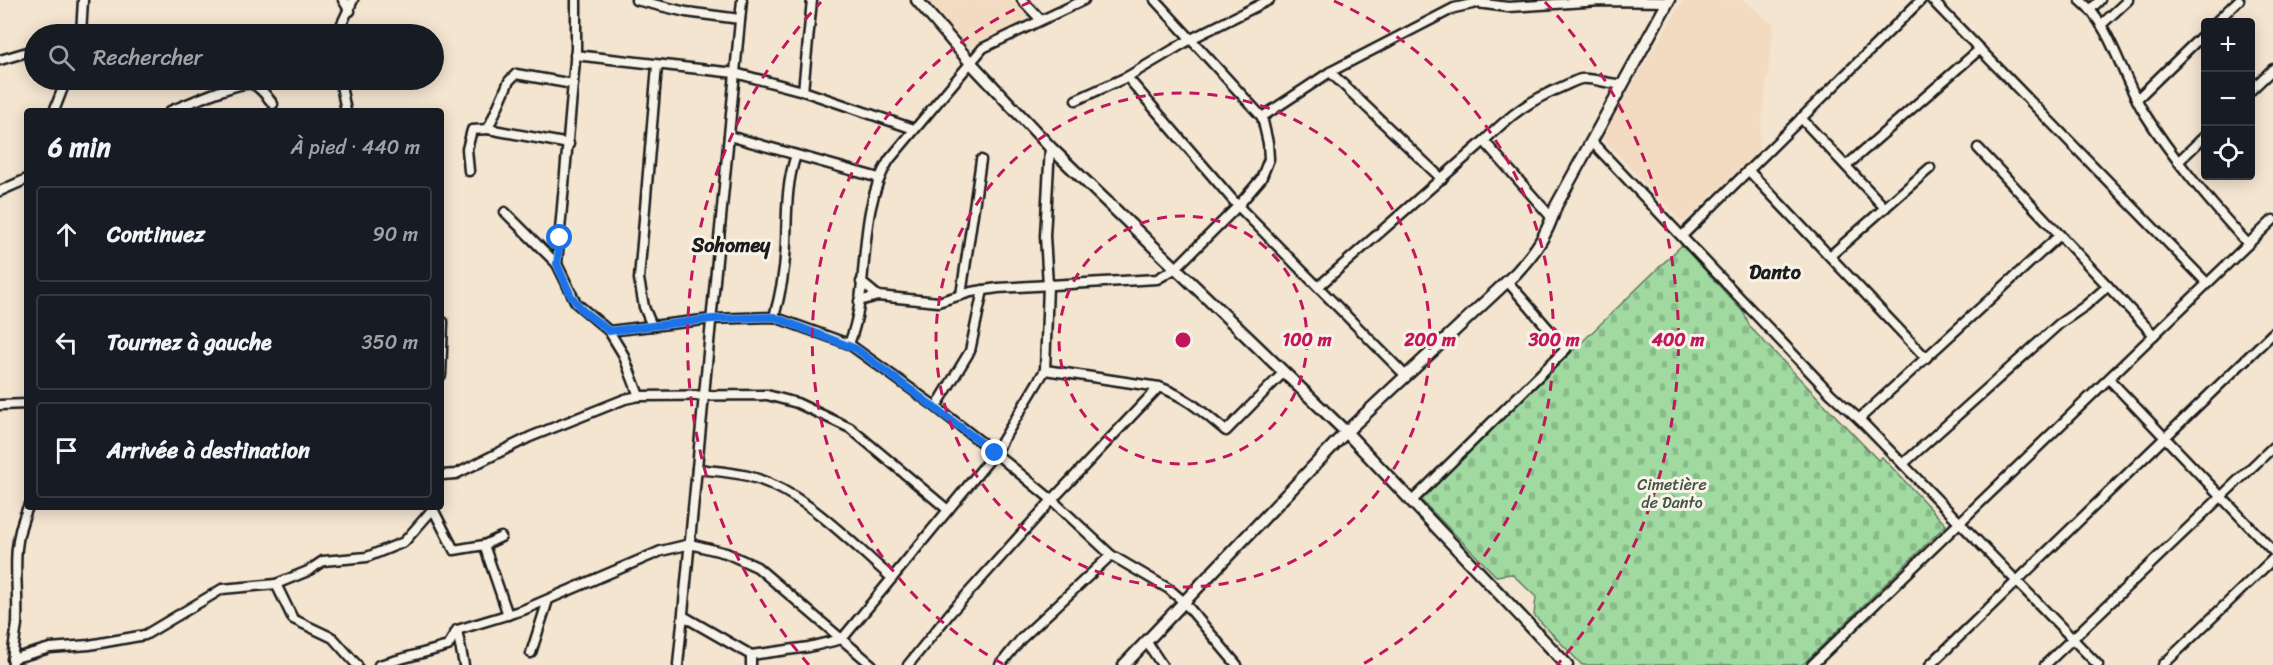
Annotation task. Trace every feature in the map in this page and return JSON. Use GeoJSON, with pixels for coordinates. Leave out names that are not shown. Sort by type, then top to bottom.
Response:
{"type":"FeatureCollection","features":[{"type":"Feature","properties":{"kind":"street"},"geometry":{"type":"LineString","coordinates":[[80,24],[83,0]]}},
{"type":"Feature","properties":{"kind":"street"},"geometry":{"type":"LineString","coordinates":[[343,0],[350,11]]}},
{"type":"Feature","properties":{"kind":"street"},"geometry":{"type":"LineString","coordinates":[[343,24],[353,0]]}},
{"type":"Feature","properties":{"kind":"street"},"geometry":{"type":"LineString","coordinates":[[636,0],[686,12],[740,19]]}},
{"type":"Feature","properties":{"kind":"street"},"geometry":{"type":"LineString","coordinates":[[678,665],[742,0]]}},
{"type":"Feature","properties":{"kind":"street"},"geometry":{"type":"LineString","coordinates":[[803,91],[812,0]]}},
{"type":"Feature","properties":{"kind":"street"},"geometry":{"type":"LineString","coordinates":[[917,0],[970,62],[1050,147],[1346,432],[1567,665]]}},
{"type":"Feature","properties":{"kind":"street"},"geometry":{"type":"LineString","coordinates":[[1022,0],[1040,19]]}},
{"type":"Feature","properties":{"kind":"street"},"geometry":{"type":"LineString","coordinates":[[849,344],[859,301],[868,227],[879,178],[889,160],[983,48],[1084,0]]}},
{"type":"Feature","properties":{"kind":"street"},"geometry":{"type":"LineString","coordinates":[[859,301],[878,296],[938,302],[983,290],[1157,279],[1176,268],[1238,206],[1261,179],[1269,159],[1262,117],[1155,0]]}},
{"type":"Feature","properties":{"kind":"street"},"geometry":{"type":"LineString","coordinates":[[1076,100],[1126,77],[1191,39],[1269,0]]}},
{"type":"Feature","properties":{"kind":"street"},"geometry":{"type":"LineString","coordinates":[[1682,236],[1921,0]]}},
{"type":"Feature","properties":{"kind":"street"},"geometry":{"type":"LineString","coordinates":[[1932,0],[2207,283]]}},
{"type":"Feature","properties":{"kind":"street"},"geometry":{"type":"LineString","coordinates":[[2080,0],[2091,9],[2102,25],[2136,99],[2209,202],[2248,244]]}},
{"type":"Feature","properties":{"kind":"street"},"geometry":{"type":"LineString","coordinates":[[2091,9],[2100,0]]}},
{"type":"Feature","properties":{"kind":"street"},"geometry":{"type":"LineString","coordinates":[[2102,25],[2128,0]]}},
{"type":"Feature","properties":{"kind":"street"},"geometry":{"type":"LineString","coordinates":[[2220,18],[2239,0]]}},
{"type":"Feature","properties":{"kind":"street"},"geometry":{"type":"LineString","coordinates":[[557,264],[569,144],[576,1]]}},
{"type":"Feature","properties":{"kind":"street"},"geometry":{"type":"LineString","coordinates":[[1124,665],[1346,432],[1537,250],[1556,206],[1669,1],[1508,7],[1494,3],[1477,3],[1454,8],[1330,72],[1262,117]]}},
{"type":"Feature","properties":{"kind":"street"},"geometry":{"type":"LineString","coordinates":[[2136,99],[2201,36]]}},
{"type":"Feature","properties":{"kind":"street"},"geometry":{"type":"LineString","coordinates":[[1846,166],[1980,49]]}},
{"type":"Feature","properties":{"kind":"street"},"geometry":{"type":"LineString","coordinates":[[0,60],[24,53]]}},
{"type":"Feature","properties":{"kind":"street"},"geometry":{"type":"LineString","coordinates":[[575,55],[735,73],[803,91],[914,129]]}},
{"type":"Feature","properties":{"kind":"street"},"geometry":{"type":"LineString","coordinates":[[652,326],[644,307],[639,279],[657,66]]}},
{"type":"Feature","properties":{"kind":"street"},"geometry":{"type":"LineString","coordinates":[[2255,86],[2273,69]]}},
{"type":"Feature","properties":{"kind":"street"},"geometry":{"type":"LineString","coordinates":[[1330,72],[1442,179]]}},
{"type":"Feature","properties":{"kind":"street"},"geometry":{"type":"LineString","coordinates":[[488,129],[509,81],[516,74],[573,84]]}},
{"type":"Feature","properties":{"kind":"street"},"geometry":{"type":"LineString","coordinates":[[1126,77],[1238,206],[1406,376]]}},
{"type":"Feature","properties":{"kind":"street"},"geometry":{"type":"LineString","coordinates":[[1319,286],[1523,106],[1546,93],[1582,79],[1611,85],[1623,84]]}},
{"type":"Feature","properties":{"kind":"street"},"geometry":{"type":"LineString","coordinates":[[55,108],[62,90]]}},
{"type":"Feature","properties":{"kind":"street"},"geometry":{"type":"LineString","coordinates":[[178,108],[224,90]]}},
{"type":"Feature","properties":{"kind":"street"},"geometry":{"type":"LineString","coordinates":[[261,90],[273,104]]}},
{"type":"Feature","properties":{"kind":"street"},"geometry":{"type":"LineString","coordinates":[[342,90],[345,108]]}},
{"type":"Feature","properties":{"kind":"street"},"geometry":{"type":"LineString","coordinates":[[1801,118],[1885,208]]}},
{"type":"Feature","properties":{"kind":"street"},"geometry":{"type":"LineString","coordinates":[[469,171],[467,149],[472,130],[488,129],[569,144]]}},
{"type":"Feature","properties":{"kind":"street"},"geometry":{"type":"LineString","coordinates":[[729,136],[879,178]]}},
{"type":"Feature","properties":{"kind":"street"},"geometry":{"type":"LineString","coordinates":[[2179,161],[2201,139]]}},
{"type":"Feature","properties":{"kind":"street"},"geometry":{"type":"LineString","coordinates":[[1484,141],[1552,218]]}},
{"type":"Feature","properties":{"kind":"street"},"geometry":{"type":"LineString","coordinates":[[1592,142],[1831,394],[1859,419],[2098,665]]}},
{"type":"Feature","properties":{"kind":"street"},"geometry":{"type":"LineString","coordinates":[[683,616],[751,660],[842,639],[995,453],[1045,370],[1048,285],[1045,236],[1050,147]]}},
{"type":"Feature","properties":{"kind":"street"},"geometry":{"type":"LineString","coordinates":[[1978,147],[2154,335]]}},
{"type":"Feature","properties":{"kind":"street"},"geometry":{"type":"LineString","coordinates":[[774,317],[781,295],[784,273],[789,182],[796,155]]}},
{"type":"Feature","properties":{"kind":"street"},"geometry":{"type":"LineString","coordinates":[[961,295],[981,160]]}},
{"type":"Feature","properties":{"kind":"street"},"geometry":{"type":"LineString","coordinates":[[1830,256],[1930,168]]}},
{"type":"Feature","properties":{"kind":"street"},"geometry":{"type":"LineString","coordinates":[[1749,170],[1926,358]]}},
{"type":"Feature","properties":{"kind":"street"},"geometry":{"type":"LineString","coordinates":[[0,191],[24,180]]}},
{"type":"Feature","properties":{"kind":"street"},"geometry":{"type":"LineString","coordinates":[[505,212],[557,264],[576,303],[609,331],[623,354],[639,396]]}},
{"type":"Feature","properties":{"kind":"street"},"geometry":{"type":"LineString","coordinates":[[1812,665],[2273,220]]}},
{"type":"Feature","properties":{"kind":"street"},"geometry":{"type":"LineString","coordinates":[[1859,419],[2060,235]]}},
{"type":"Feature","properties":{"kind":"street"},"geometry":{"type":"LineString","coordinates":[[1412,501],[1566,349],[1507,281]]}},
{"type":"Feature","properties":{"kind":"street"},"geometry":{"type":"LineString","coordinates":[[861,282],[878,296]]}},
{"type":"Feature","properties":{"kind":"street"},"geometry":{"type":"LineString","coordinates":[[1903,464],[2059,324],[2108,286]]}},
{"type":"Feature","properties":{"kind":"street"},"geometry":{"type":"LineString","coordinates":[[936,406],[970,351],[983,290]]}},
{"type":"Feature","properties":{"kind":"street"},"geometry":{"type":"LineString","coordinates":[[609,331],[712,319],[774,317],[849,344],[936,406],[995,453],[1052,500],[1111,555],[1169,589],[1184,602],[1237,665]]}},
{"type":"Feature","properties":{"kind":"street"},"geometry":{"type":"LineString","coordinates":[[1930,665],[2273,333]]}},
{"type":"Feature","properties":{"kind":"street"},"geometry":{"type":"LineString","coordinates":[[1045,370],[1159,387],[1185,398],[1226,431],[1283,373]]}},
{"type":"Feature","properties":{"kind":"street"},"geometry":{"type":"LineString","coordinates":[[2109,379],[2273,551]]}},
{"type":"Feature","properties":{"kind":"street"},"geometry":{"type":"LineString","coordinates":[[908,665],[951,612],[1052,500],[1159,387]]}},
{"type":"Feature","properties":{"kind":"street"},"geometry":{"type":"LineString","coordinates":[[444,475],[456,474],[556,426],[625,399],[639,396],[766,395],[797,403],[850,428],[948,510]]}},
{"type":"Feature","properties":{"kind":"street"},"geometry":{"type":"LineString","coordinates":[[0,405],[24,404]]}},
{"type":"Feature","properties":{"kind":"street"},"geometry":{"type":"LineString","coordinates":[[2044,665],[2273,447]]}},
{"type":"Feature","properties":{"kind":"street"},"geometry":{"type":"LineString","coordinates":[[697,469],[749,476],[798,498],[892,578]]}},
{"type":"Feature","properties":{"kind":"street"},"geometry":{"type":"LineString","coordinates":[[27,510],[16,546],[17,626],[13,662],[50,648],[89,645],[145,635],[222,589],[276,584],[308,571],[323,561],[367,558],[404,543],[431,510]]}},
{"type":"Feature","properties":{"kind":"street"},"geometry":{"type":"LineString","coordinates":[[434,510],[453,550],[484,545],[501,537]]}},
{"type":"Feature","properties":{"kind":"street"},"geometry":{"type":"LineString","coordinates":[[379,665],[448,646],[457,630],[508,615],[661,551],[690,544],[726,553],[756,567],[872,665]]}},
{"type":"Feature","properties":{"kind":"street"},"geometry":{"type":"LineString","coordinates":[[484,545],[508,615]]}},
{"type":"Feature","properties":{"kind":"street"},"geometry":{"type":"LineString","coordinates":[[1000,665],[1021,639],[1111,555]]}},
{"type":"Feature","properties":{"kind":"street"},"geometry":{"type":"LineString","coordinates":[[2163,665],[2273,559]]}},
{"type":"Feature","properties":{"kind":"street"},"geometry":{"type":"LineString","coordinates":[[276,584],[293,619],[333,638],[357,665]]}},
{"type":"Feature","properties":{"kind":"street"},"geometry":{"type":"LineString","coordinates":[[531,653],[548,600]]}},
{"type":"Feature","properties":{"kind":"street"},"geometry":{"type":"LineString","coordinates":[[457,630],[464,665]]}},
{"type":"Feature","properties":{"kind":"street"},"geometry":{"type":"LineString","coordinates":[[1146,641],[1162,665]]}},
{"type":"Feature","properties":{"kind":"shaded area"},"geometry":{"type":"Polygon","coordinates":[[[922,0],[1016,0],[1032,18],[970,49],[922,0]]]}},
{"type":"Feature","properties":{"kind":"shaded area"},"geometry":{"type":"Polygon","coordinates":[[[1683,0],[1743,0],[1774,25],[1758,152],[1683,223],[1601,137],[1683,0]]]}},
{"type":"Feature","properties":{"kind":"green space","name":"Cimetière de Danto"},"geometry":{"type":"Polygon","coordinates":[[[1682,245],[1744,313],[1750,327],[1878,460],[1882,457],[1946,525],[1802,665],[1582,665],[1534,615],[1536,597],[1512,574],[1496,576],[1420,499],[1682,245]]]}},
{"type":"Feature","properties":{"kind":"district","name":"Sohomey"},"geometry":{"type":"Point","coordinates":[731,245]}},
{"type":"Feature","properties":{"kind":"district","name":"Danto"},"geometry":{"type":"Point","coordinates":[1775,272]}},
{"type":"Feature","properties":{"kind":"route"},"geometry":{"type":"LineString","coordinates":[[560,238],[557,264],[571,296],[582,310],[609,331],[712,319],[774,317],[849,344],[936,406],[995,453]]}}]}
